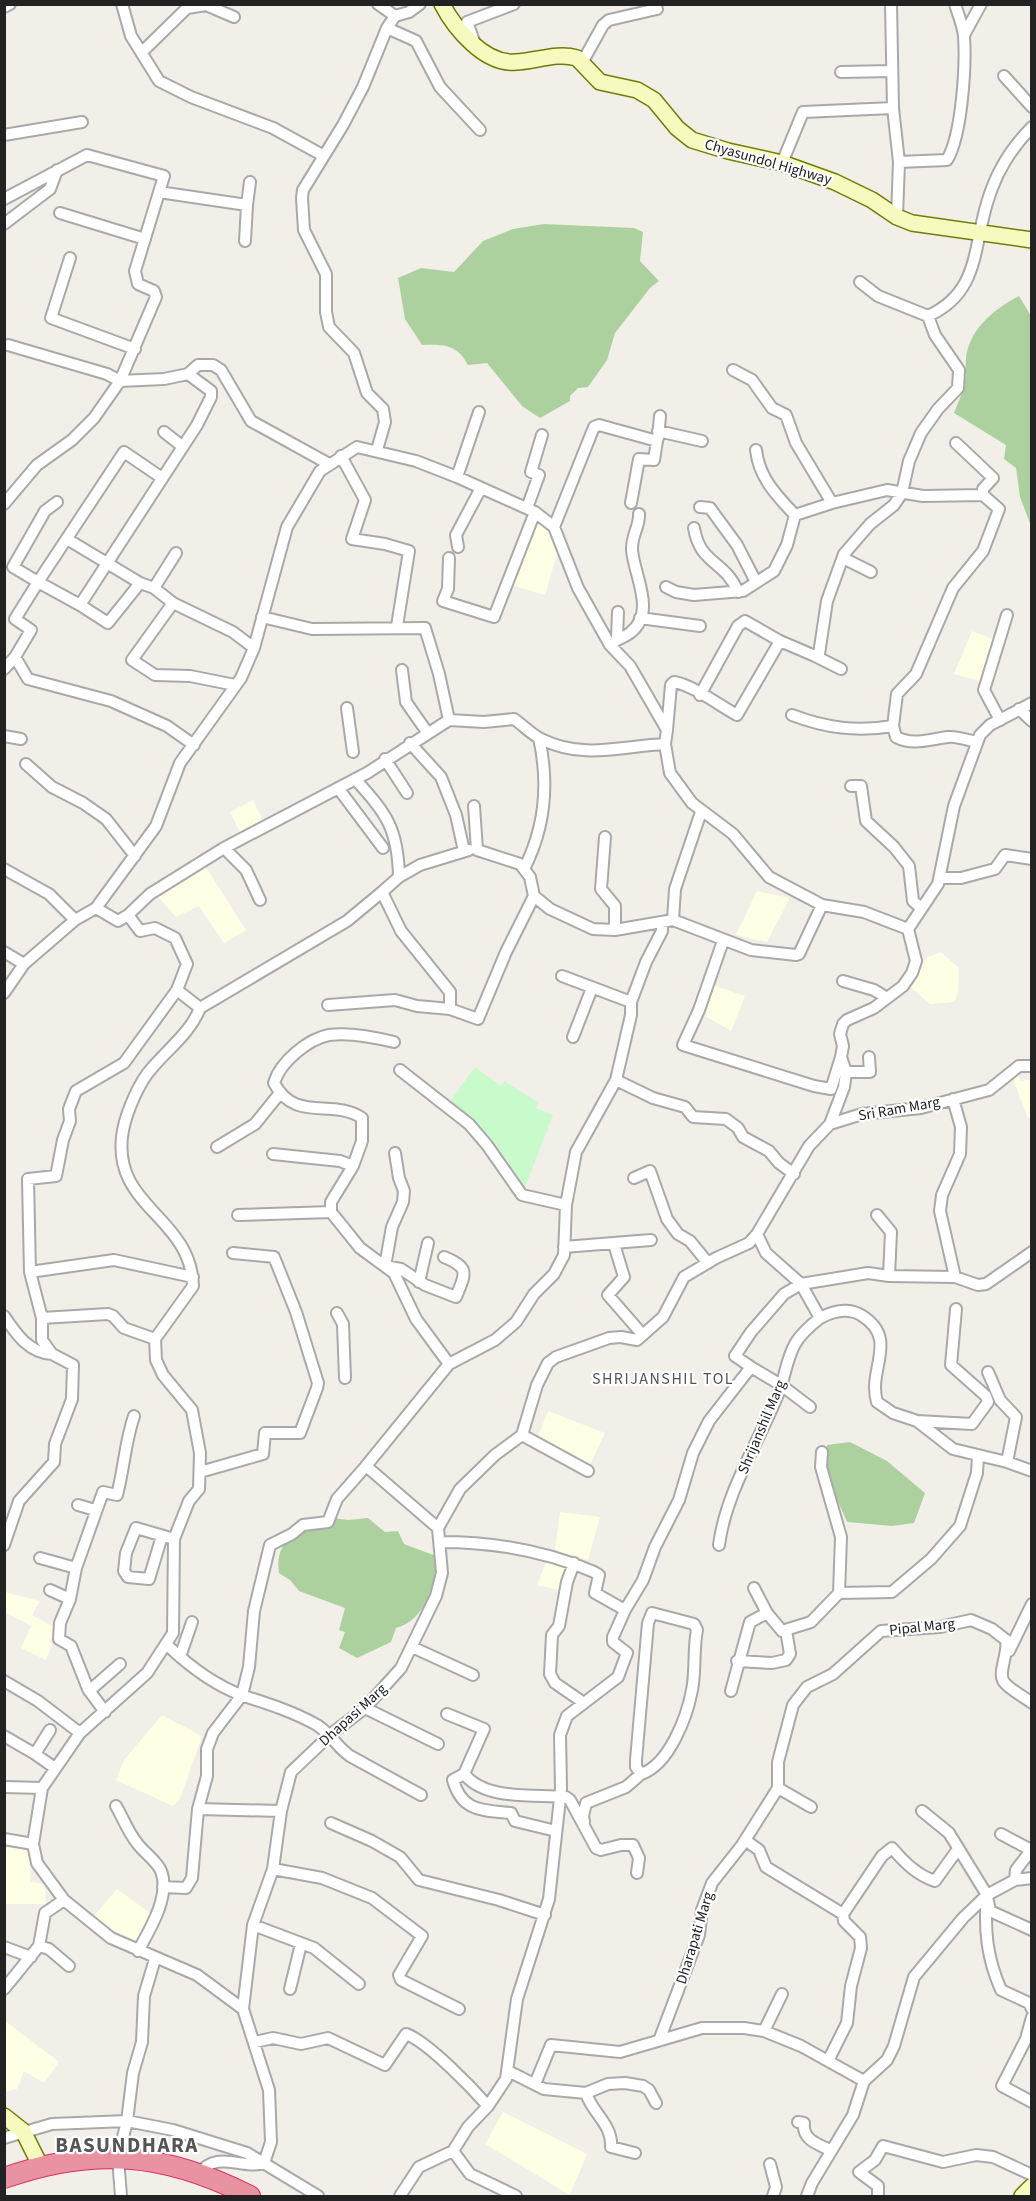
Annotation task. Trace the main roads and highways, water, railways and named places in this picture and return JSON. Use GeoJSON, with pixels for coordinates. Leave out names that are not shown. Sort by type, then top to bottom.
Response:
{"type":"FeatureCollection","features":[{"type":"Feature","properties":{"kind":"highway"},"geometry":{"type":"LineString","coordinates":[[4,2178],[41,2167],[118,2158],[146,2159],[199,2174],[250,2196]]}},
{"type":"Feature","properties":{"kind":"district","name":"SHRIJANSHIL TOL"},"geometry":{"type":"Point","coordinates":[663,1379]}},
{"type":"Feature","properties":{"kind":"district","name":"BASUNDHARA"},"geometry":{"type":"Point","coordinates":[127,2145]}}]}
